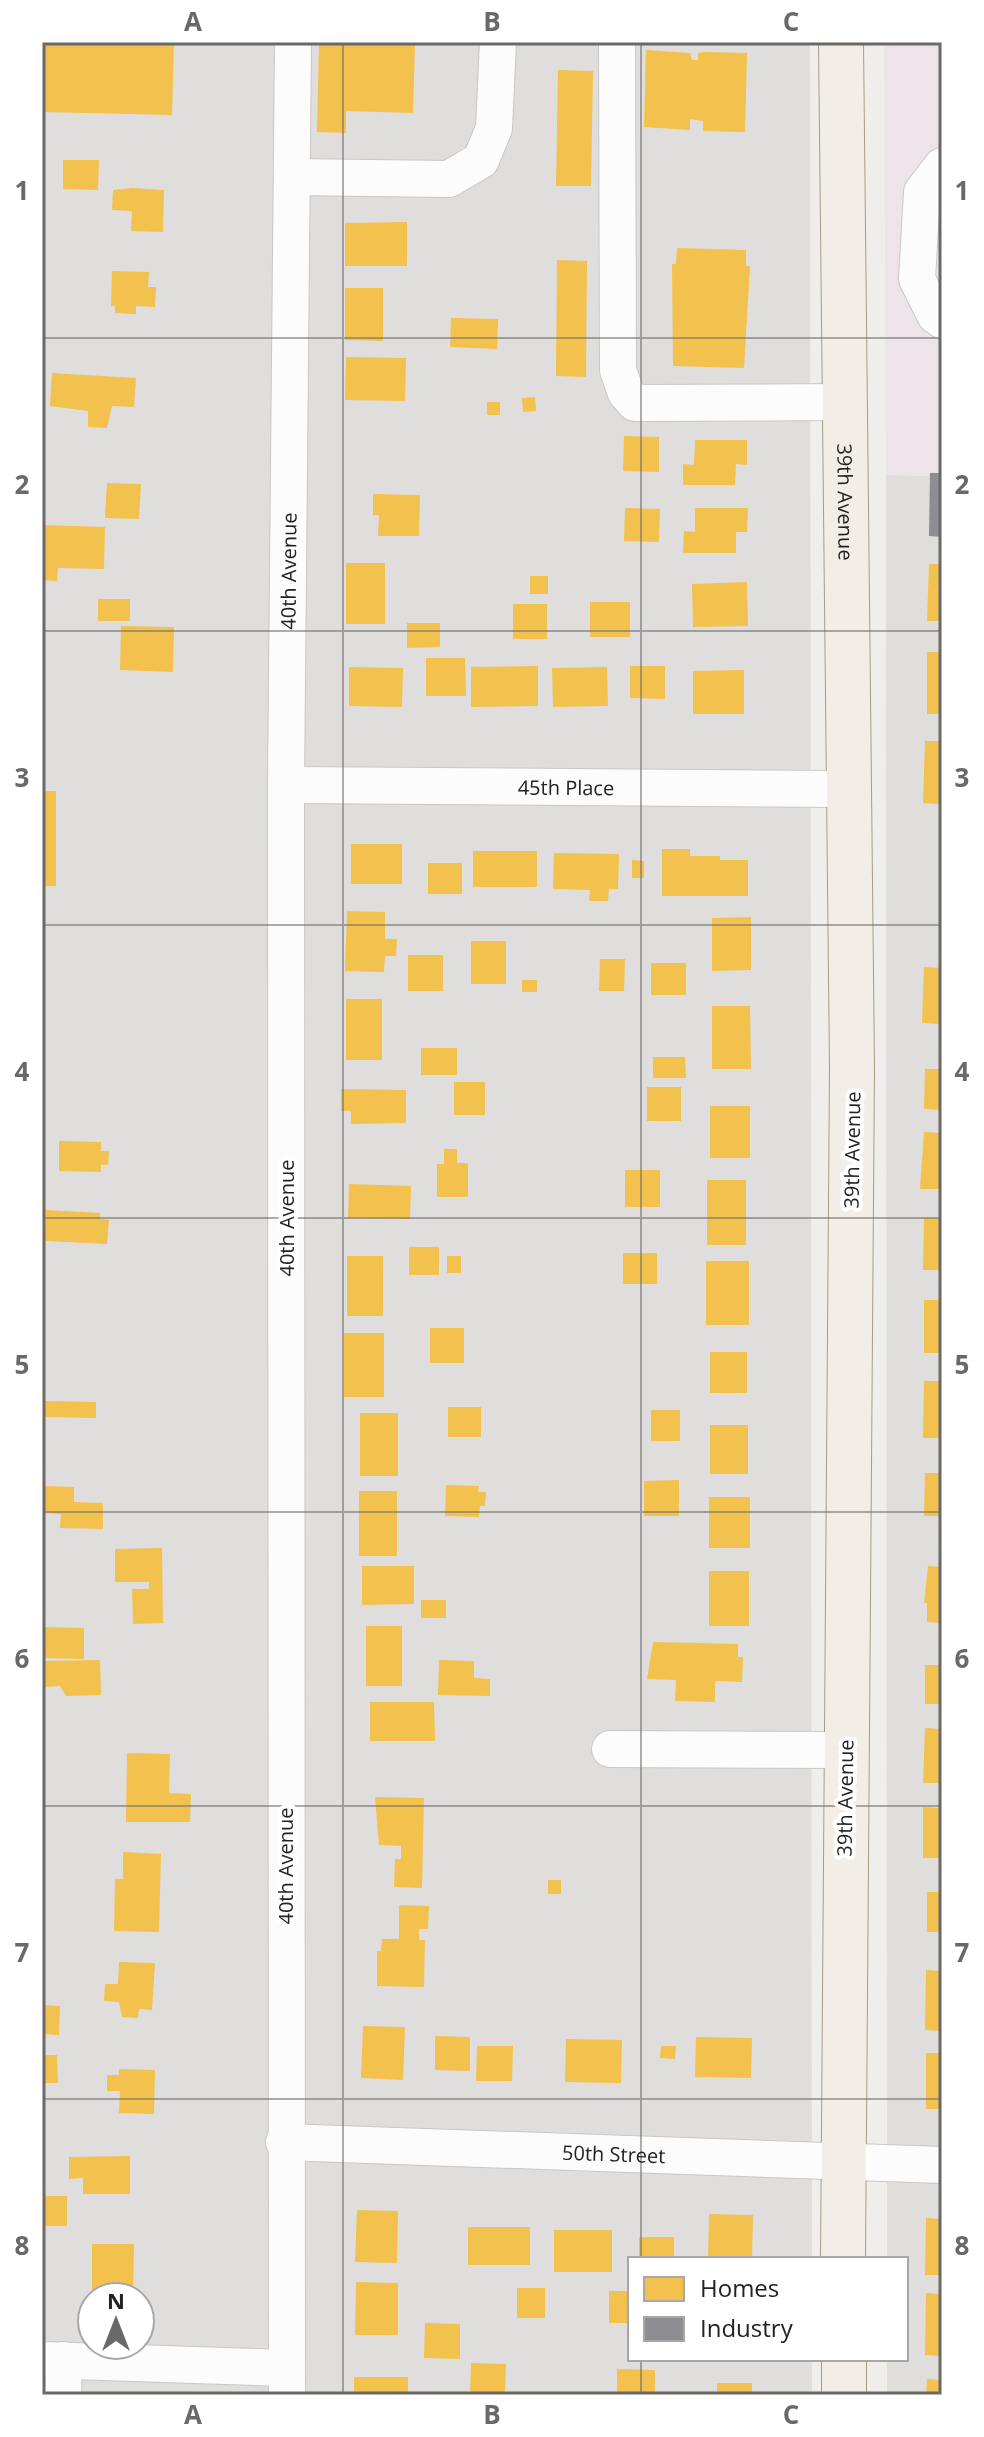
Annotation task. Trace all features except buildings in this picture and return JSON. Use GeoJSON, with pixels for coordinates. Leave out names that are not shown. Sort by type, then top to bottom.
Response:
{"type":"FeatureCollection","features":[{"type":"Feature","properties":{"kind":"main road","name":"39th Avenue"},"geometry":{"type":"LineString","coordinates":[[841,42],[852,1084],[843,2257]]}},
{"type":"Feature","properties":{"kind":"main road"},"geometry":{"type":"LineString","coordinates":[[844,2361],[844,2395]]}},
{"type":"Feature","properties":{"kind":"street","name":"40th Avenue"},"geometry":{"type":"LineString","coordinates":[[287,2382],[284,2142],[286,785],[293,42]]}},
{"type":"Feature","properties":{"kind":"street"},"geometry":{"type":"LineString","coordinates":[[292,177],[449,179],[481,160],[494,128],[498,42]]}},
{"type":"Feature","properties":{"kind":"street"},"geometry":{"type":"LineString","coordinates":[[617,42],[618,370],[626,393],[635,403],[844,402]]}},
{"type":"Feature","properties":{"kind":"street"},"geometry":{"type":"LineString","coordinates":[[942,166],[922,192],[917,279],[935,315],[942,320]]}},
{"type":"Feature","properties":{"kind":"street","name":"45th Place"},"geometry":{"type":"LineString","coordinates":[[286,785],[848,789]]}},
{"type":"Feature","properties":{"kind":"street"},"geometry":{"type":"LineString","coordinates":[[610,1749],[846,1750]]}},
{"type":"Feature","properties":{"kind":"street","name":"50th Street"},"geometry":{"type":"LineString","coordinates":[[284,2142],[942,2165]]}},
{"type":"Feature","properties":{"kind":"street"},"geometry":{"type":"LineString","coordinates":[[56,2372],[287,2382]]}},
{"type":"Feature","properties":{"kind":"shaded area"},"geometry":{"type":"Polygon","coordinates":[[[42,42],[810,42],[812,2257],[628,2257],[628,2361],[812,2361],[812,2395],[42,2395],[42,42]]]}},
{"type":"Feature","properties":{"kind":"shaded area"},"geometry":{"type":"Polygon","coordinates":[[[884,42],[942,42],[942,476],[886,475],[884,42]]]}},
{"type":"Feature","properties":{"kind":"shaded area"},"geometry":{"type":"Polygon","coordinates":[[[886,475],[942,476],[942,2395],[887,2395],[887,2361],[908,2361],[908,2257],[887,2257],[886,475]]]}}]}
